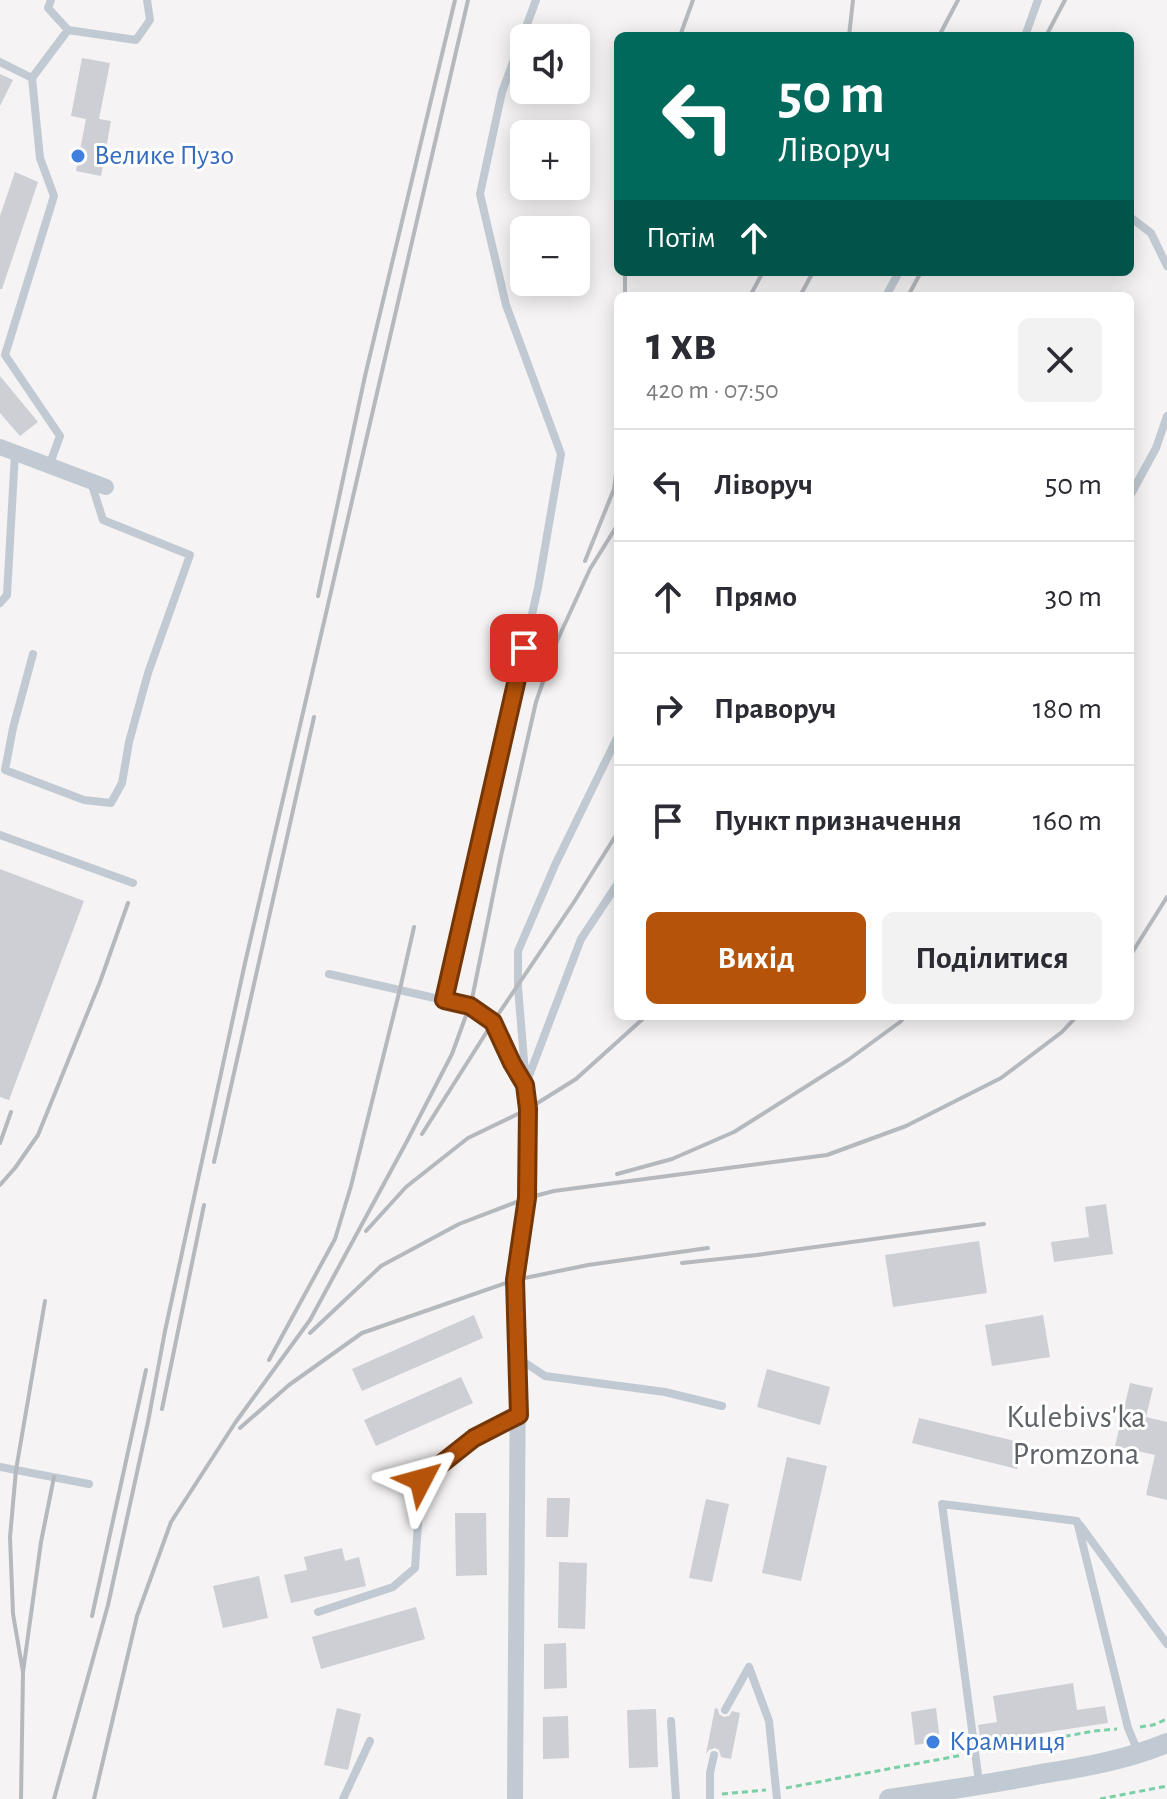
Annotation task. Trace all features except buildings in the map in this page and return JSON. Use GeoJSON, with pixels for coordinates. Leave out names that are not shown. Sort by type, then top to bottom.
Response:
{"type":"FeatureCollection","features":[{"type":"Feature","properties":{"kind":"street"},"geometry":{"type":"LineString","coordinates":[[8,450],[98,484]]}},
{"type":"Feature","properties":{"kind":"street"},"geometry":{"type":"LineString","coordinates":[[515,1799],[518,1358]]}},
{"type":"Feature","properties":{"kind":"street"},"geometry":{"type":"LineString","coordinates":[[889,1799],[1110,1762],[1167,1743]]}},
{"type":"Feature","properties":{"kind":"lane"},"geometry":{"type":"LineString","coordinates":[[51,0],[48,8],[68,30],[136,40],[150,20],[147,0]]}},
{"type":"Feature","properties":{"kind":"lane"},"geometry":{"type":"LineString","coordinates":[[444,1000],[538,588],[561,454],[506,305],[480,194],[502,92],[536,0]]}},
{"type":"Feature","properties":{"kind":"lane"},"geometry":{"type":"LineString","coordinates":[[1026,32],[1038,0]]}},
{"type":"Feature","properties":{"kind":"lane"},"geometry":{"type":"LineString","coordinates":[[49,466],[60,436],[5,355],[54,196],[40,158],[32,78],[68,30]]}},
{"type":"Feature","properties":{"kind":"lane"},"geometry":{"type":"LineString","coordinates":[[0,62],[32,78]]}},
{"type":"Feature","properties":{"kind":"lane"},"geometry":{"type":"LineString","coordinates":[[1134,220],[1151,233],[1167,266]]}},
{"type":"Feature","properties":{"kind":"lane"},"geometry":{"type":"LineString","coordinates":[[1134,489],[1156,448],[1167,416]]}},
{"type":"Feature","properties":{"kind":"lane"},"geometry":{"type":"LineString","coordinates":[[0,603],[7,595],[8,450]]}},
{"type":"Feature","properties":{"kind":"lane"},"geometry":{"type":"LineString","coordinates":[[33,654],[5,770],[84,800],[111,803],[122,783],[129,742],[148,673],[190,555],[103,520],[98,484]]}},
{"type":"Feature","properties":{"kind":"lane"},"geometry":{"type":"LineString","coordinates":[[614,744],[555,865],[518,951],[528,1109],[527,1198],[515,1280],[518,1358],[545,1376],[665,1392],[722,1406]]}},
{"type":"Feature","properties":{"kind":"lane"},"geometry":{"type":"LineString","coordinates":[[0,835],[133,883]]}},
{"type":"Feature","properties":{"kind":"lane"},"geometry":{"type":"LineString","coordinates":[[525,1085],[581,939],[614,889]]}},
{"type":"Feature","properties":{"kind":"lane"},"geometry":{"type":"LineString","coordinates":[[329,974],[470,1006],[493,1022],[525,1085]]}},
{"type":"Feature","properties":{"kind":"lane"},"geometry":{"type":"LineString","coordinates":[[318,1612],[393,1587],[415,1568],[421,1480],[474,1438],[519,1415]]}},
{"type":"Feature","properties":{"kind":"lane"},"geometry":{"type":"LineString","coordinates":[[0,1467],[89,1484]]}},
{"type":"Feature","properties":{"kind":"lane"},"geometry":{"type":"LineString","coordinates":[[980,1785],[942,1504],[1077,1521],[1167,1644]]}},
{"type":"Feature","properties":{"kind":"lane"},"geometry":{"type":"LineString","coordinates":[[1077,1521],[1128,1728],[1140,1754]]}},
{"type":"Feature","properties":{"kind":"lane"},"geometry":{"type":"LineString","coordinates":[[725,1710],[749,1667],[769,1721],[777,1799]]}},
{"type":"Feature","properties":{"kind":"lane"},"geometry":{"type":"LineString","coordinates":[[671,1721],[676,1799]]}},
{"type":"Feature","properties":{"kind":"lane"},"geometry":{"type":"LineString","coordinates":[[343,1799],[370,1741]]}},
{"type":"Feature","properties":{"kind":"lane"},"geometry":{"type":"LineString","coordinates":[[710,1797],[714,1755]]}},
{"type":"Feature","properties":{"kind":"path"},"geometry":{"type":"LineString","coordinates":[[710,1797],[796,1787],[1094,1731],[1153,1725],[1167,1719]]}},
{"type":"Feature","properties":{"kind":"path"},"geometry":{"type":"LineString","coordinates":[[1100,1799],[1167,1786]]}},
{"type":"Feature","properties":{"kind":"railway"},"geometry":{"type":"LineString","coordinates":[[318,596],[365,376],[455,0]]}},
{"type":"Feature","properties":{"kind":"railway"},"geometry":{"type":"LineString","coordinates":[[54,1799],[108,1605],[245,963],[468,0]]}},
{"type":"Feature","properties":{"kind":"railway"},"geometry":{"type":"LineString","coordinates":[[681,32],[693,0]]}},
{"type":"Feature","properties":{"kind":"railway"},"geometry":{"type":"LineString","coordinates":[[849,32],[853,0]]}},
{"type":"Feature","properties":{"kind":"railway"},"geometry":{"type":"LineString","coordinates":[[941,32],[958,0]]}},
{"type":"Feature","properties":{"kind":"railway"},"geometry":{"type":"LineString","coordinates":[[1048,32],[1065,0]]}},
{"type":"Feature","properties":{"kind":"railway"},"geometry":{"type":"LineString","coordinates":[[625,276],[625,292]]}},
{"type":"Feature","properties":{"kind":"railway"},"geometry":{"type":"LineString","coordinates":[[752,292],[761,276]]}},
{"type":"Feature","properties":{"kind":"railway"},"geometry":{"type":"LineString","coordinates":[[802,292],[811,276]]}},
{"type":"Feature","properties":{"kind":"railway"},"geometry":{"type":"LineString","coordinates":[[910,292],[919,276]]}},
{"type":"Feature","properties":{"kind":"railway"},"geometry":{"type":"LineString","coordinates":[[585,561],[614,489]]}},
{"type":"Feature","properties":{"kind":"railway"},"geometry":{"type":"LineString","coordinates":[[94,1799],[137,1616],[171,1522],[235,1423],[310,1320],[452,1054],[472,999],[536,702],[557,641],[590,569],[614,530]]}},
{"type":"Feature","properties":{"kind":"railway"},"geometry":{"type":"LineString","coordinates":[[214,1162],[314,717]]}},
{"type":"Feature","properties":{"kind":"railway"},"geometry":{"type":"LineString","coordinates":[[422,1134],[614,838]]}},
{"type":"Feature","properties":{"kind":"railway"},"geometry":{"type":"LineString","coordinates":[[1134,950],[1167,897]]}},
{"type":"Feature","properties":{"kind":"railway"},"geometry":{"type":"LineString","coordinates":[[0,1185],[38,1135],[100,982],[128,903]]}},
{"type":"Feature","properties":{"kind":"railway"},"geometry":{"type":"LineString","coordinates":[[269,1360],[335,1239],[351,1186],[414,927]]}},
{"type":"Feature","properties":{"kind":"railway"},"geometry":{"type":"LineString","coordinates":[[366,1231],[406,1187],[468,1138],[528,1109],[576,1079],[642,1020]]}},
{"type":"Feature","properties":{"kind":"railway"},"geometry":{"type":"LineString","coordinates":[[617,1174],[672,1159],[734,1132],[848,1060],[902,1020]]}},
{"type":"Feature","properties":{"kind":"railway"},"geometry":{"type":"LineString","coordinates":[[310,1333],[381,1266],[459,1224],[554,1191],[827,1155],[906,1126],[1001,1078],[1073,1020]]}},
{"type":"Feature","properties":{"kind":"railway"},"geometry":{"type":"LineString","coordinates":[[0,1143],[11,1112]]}},
{"type":"Feature","properties":{"kind":"railway"},"geometry":{"type":"LineString","coordinates":[[162,1409],[204,1205]]}},
{"type":"Feature","properties":{"kind":"railway"},"geometry":{"type":"LineString","coordinates":[[682,1263],[984,1224]]}},
{"type":"Feature","properties":{"kind":"railway"},"geometry":{"type":"LineString","coordinates":[[240,1428],[289,1385],[362,1333],[515,1280],[588,1265],[708,1248]]}},
{"type":"Feature","properties":{"kind":"railway"},"geometry":{"type":"LineString","coordinates":[[23,1672],[13,1614],[10,1537],[16,1470],[45,1301]]}},
{"type":"Feature","properties":{"kind":"railway"},"geometry":{"type":"LineString","coordinates":[[92,1616],[146,1370]]}},
{"type":"Feature","properties":{"kind":"railway"},"geometry":{"type":"LineString","coordinates":[[21,1799],[23,1672],[41,1542],[54,1477]]}},
{"type":"Feature","properties":{"kind":"place","name":"Велике Пузо"},"geometry":{"type":"Point","coordinates":[78,156]}},
{"type":"Feature","properties":{"kind":"place","name":"Крамниця"},"geometry":{"type":"Point","coordinates":[933,1742]}},
{"type":"Feature","properties":{"kind":"district","name":"Kulebivsʹka Promzona"},"geometry":{"type":"Point","coordinates":[1076,1436]}},
{"type":"Feature","properties":{"kind":"route"},"geometry":{"type":"LineString","coordinates":[[421,1480],[474,1438],[519,1415],[515,1280],[527,1198],[528,1109],[525,1085],[493,1022],[470,1006],[444,1000],[524,648]]}}]}
